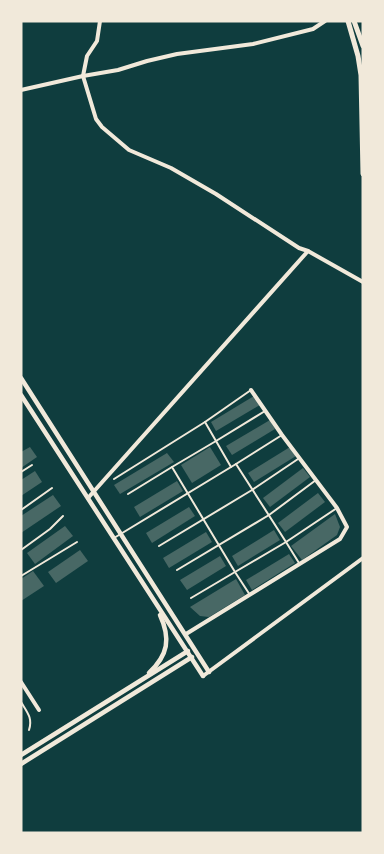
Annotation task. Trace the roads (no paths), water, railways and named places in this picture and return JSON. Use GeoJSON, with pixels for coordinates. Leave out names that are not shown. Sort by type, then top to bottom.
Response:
{"type":"FeatureCollection","features":[{"type":"Feature","properties":{"kind":"main road"},"geometry":{"type":"LineString","coordinates":[[348,21],[360,64],[363,174]]}},
{"type":"Feature","properties":{"kind":"main road"},"geometry":{"type":"LineString","coordinates":[[354,21],[363,46]]}},
{"type":"Feature","properties":{"kind":"street"},"geometry":{"type":"LineString","coordinates":[[100,21],[97,41],[87,56],[83,76],[96,119],[102,127],[129,150],[178,172],[216,194],[299,248],[308,251],[363,282]]}},
{"type":"Feature","properties":{"kind":"street"},"geometry":{"type":"LineString","coordinates":[[21,90],[118,70],[147,60],[177,54],[254,44],[313,28],[325,21]]}},
{"type":"Feature","properties":{"kind":"street"},"geometry":{"type":"LineString","coordinates":[[88,498],[308,251]]}},
{"type":"Feature","properties":{"kind":"street"},"geometry":{"type":"LineString","coordinates":[[21,378],[209,672]]}},
{"type":"Feature","properties":{"kind":"street"},"geometry":{"type":"LineString","coordinates":[[186,634],[340,538],[347,527],[337,508],[251,390]]}},
{"type":"Feature","properties":{"kind":"street"},"geometry":{"type":"LineString","coordinates":[[21,395],[203,676],[363,558]]}},
{"type":"Feature","properties":{"kind":"street"},"geometry":{"type":"LineString","coordinates":[[143,679],[162,659],[167,641],[164,624],[154,600]]}},
{"type":"Feature","properties":{"kind":"street"},"geometry":{"type":"LineString","coordinates":[[21,755],[194,648]]}},
{"type":"Feature","properties":{"kind":"street"},"geometry":{"type":"LineString","coordinates":[[21,764],[197,653]]}},
{"type":"Feature","properties":{"kind":"street"},"geometry":{"type":"LineString","coordinates":[[21,682],[39,710]]}},
{"type":"Feature","properties":{"kind":"lane"},"geometry":{"type":"LineString","coordinates":[[114,479],[205,422],[251,390]]}},
{"type":"Feature","properties":{"kind":"lane"},"geometry":{"type":"LineString","coordinates":[[128,494],[265,411]]}},
{"type":"Feature","properties":{"kind":"lane"},"geometry":{"type":"LineString","coordinates":[[205,422],[232,467]]}},
{"type":"Feature","properties":{"kind":"lane"},"geometry":{"type":"LineString","coordinates":[[114,538],[282,435]]}},
{"type":"Feature","properties":{"kind":"lane"},"geometry":{"type":"LineString","coordinates":[[159,546],[252,490],[300,458]]}},
{"type":"Feature","properties":{"kind":"lane"},"geometry":{"type":"LineString","coordinates":[[236,464],[299,564]]}},
{"type":"Feature","properties":{"kind":"lane"},"geometry":{"type":"LineString","coordinates":[[21,472],[32,465]]}},
{"type":"Feature","properties":{"kind":"lane"},"geometry":{"type":"LineString","coordinates":[[172,467],[250,595]]}},
{"type":"Feature","properties":{"kind":"lane"},"geometry":{"type":"LineString","coordinates":[[177,570],[269,515],[316,480]]}},
{"type":"Feature","properties":{"kind":"lane"},"geometry":{"type":"LineString","coordinates":[[21,510],[52,488]]}},
{"type":"Feature","properties":{"kind":"lane"},"geometry":{"type":"LineString","coordinates":[[191,598],[286,542],[337,508]]}},
{"type":"Feature","properties":{"kind":"lane"},"geometry":{"type":"LineString","coordinates":[[21,550],[50,529],[63,516]]}},
{"type":"Feature","properties":{"kind":"lane"},"geometry":{"type":"LineString","coordinates":[[21,576],[76,542]]}},
{"type":"Feature","properties":{"kind":"lane"},"geometry":{"type":"LineString","coordinates":[[21,702],[30,715],[32,723],[29,730]]}}]}
